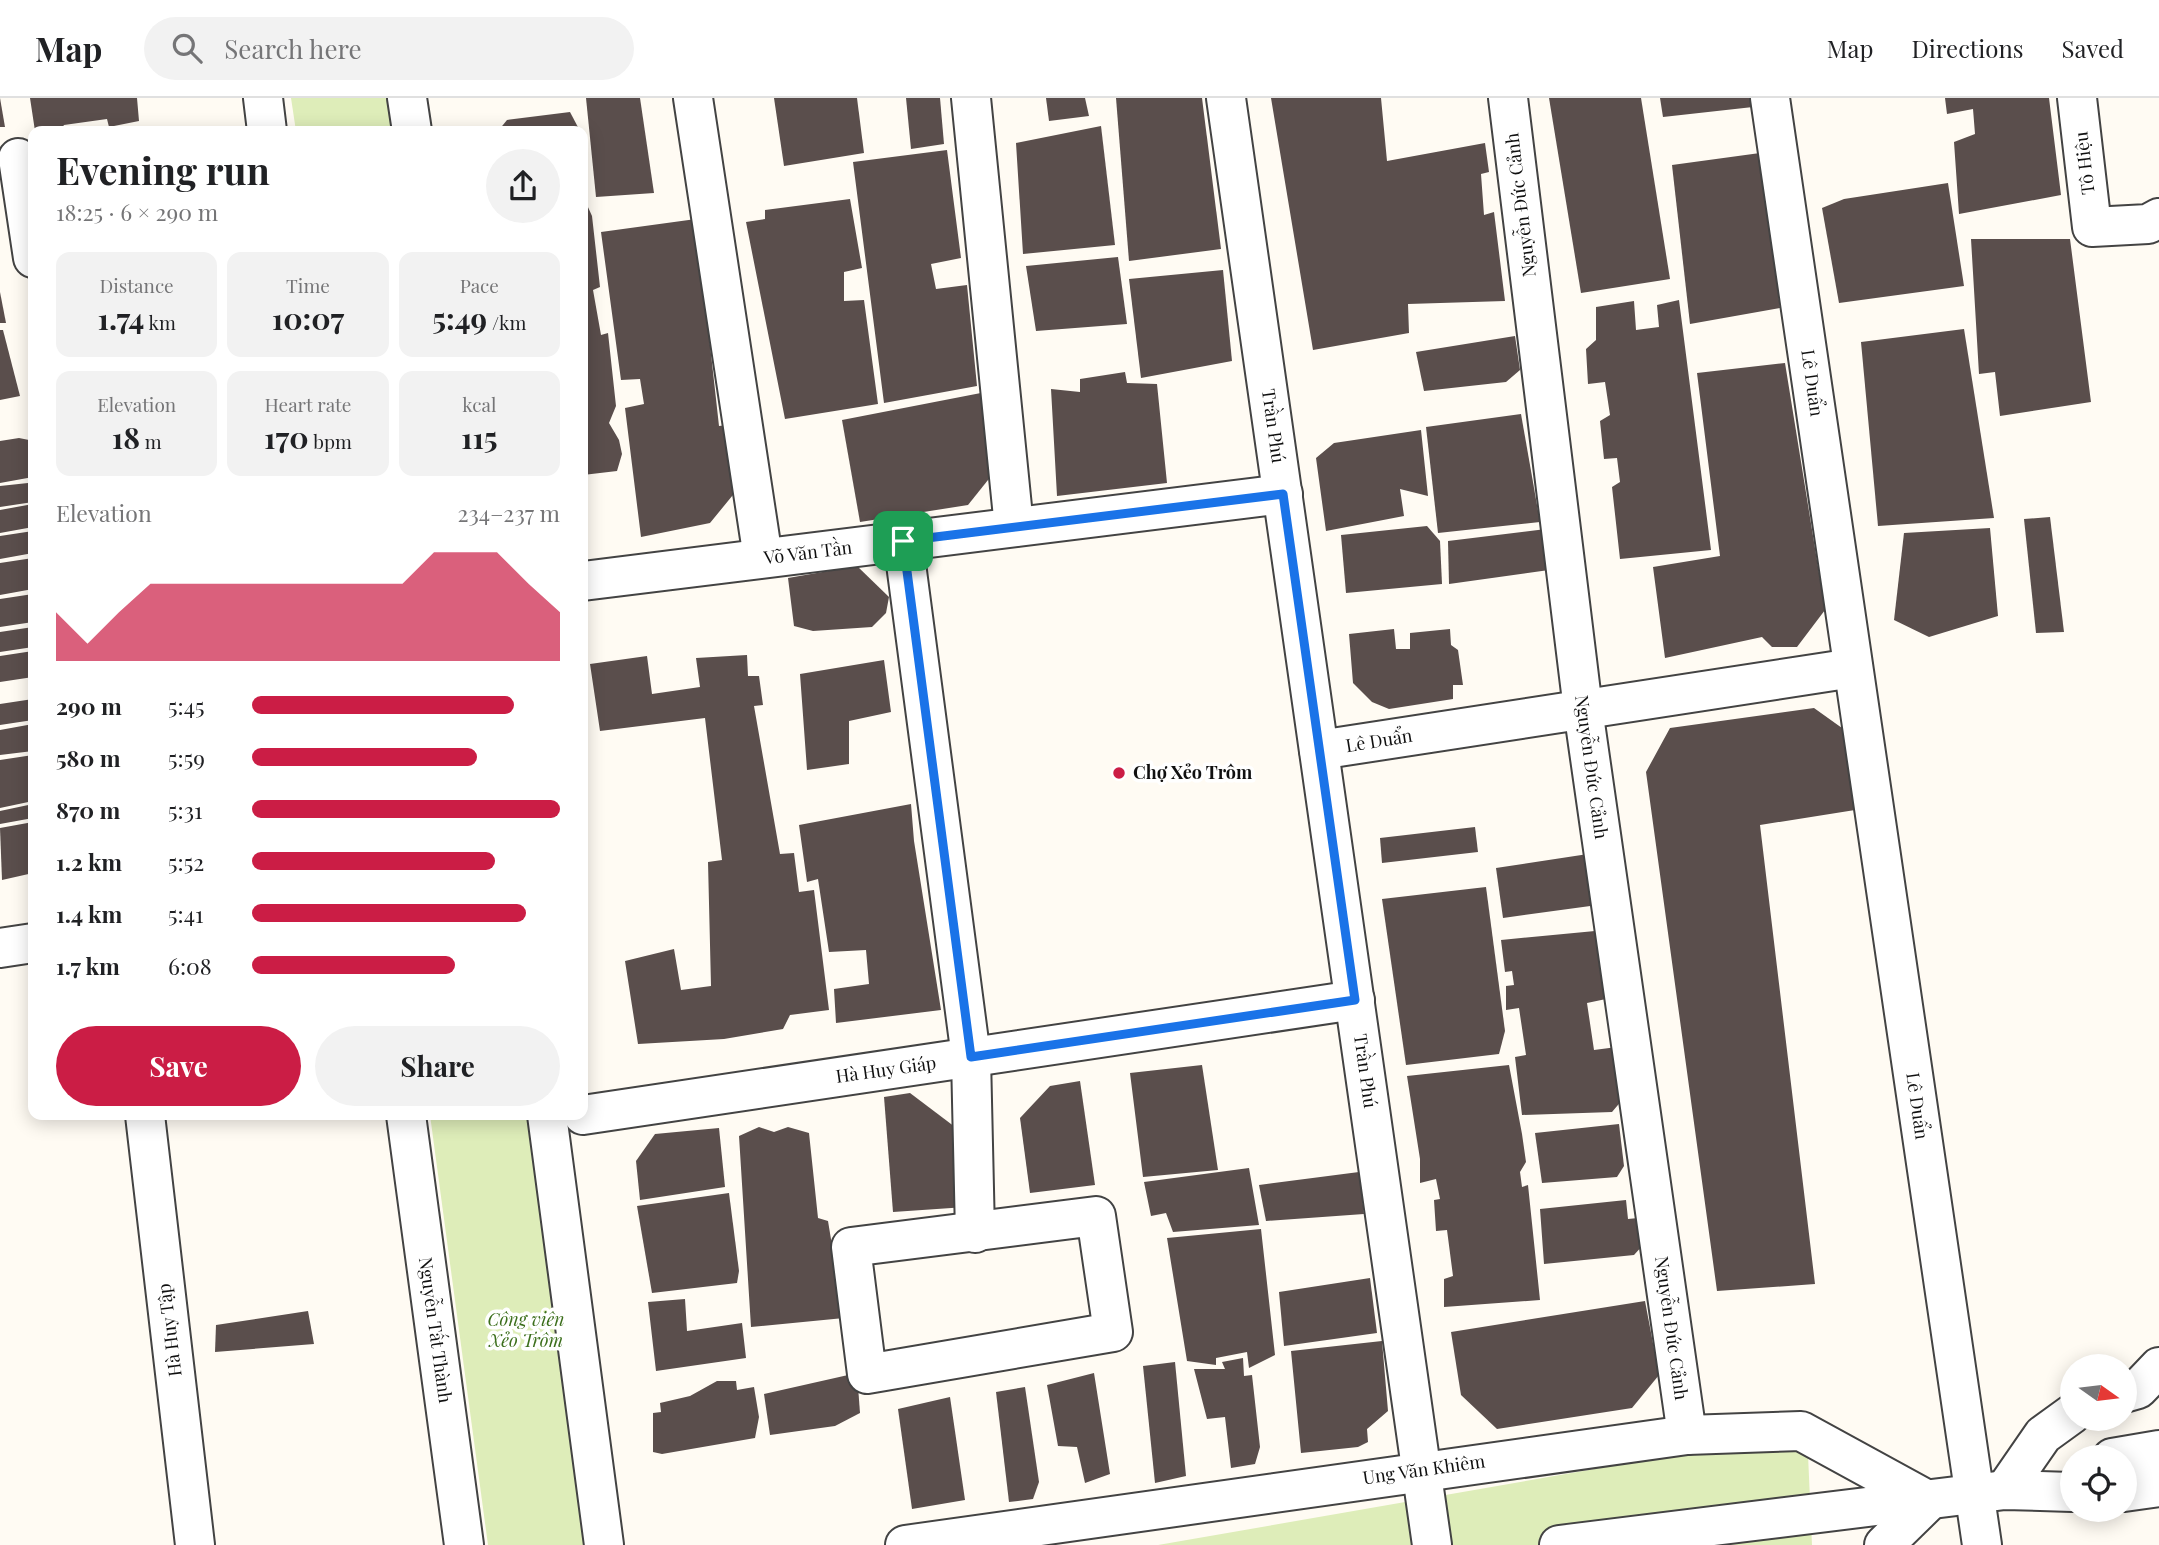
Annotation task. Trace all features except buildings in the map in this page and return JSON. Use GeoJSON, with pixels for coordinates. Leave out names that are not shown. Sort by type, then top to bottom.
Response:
{"type":"FeatureCollection","features":[{"type":"Feature","properties":{"kind":"street"},"geometry":{"type":"LineString","coordinates":[[262,98],[266,126]]}},
{"type":"Feature","properties":{"kind":"street"},"geometry":{"type":"LineString","coordinates":[[407,98],[411,126]]}},
{"type":"Feature","properties":{"kind":"street"},"geometry":{"type":"LineString","coordinates":[[693,98],[763,558]]}},
{"type":"Feature","properties":{"kind":"street"},"geometry":{"type":"LineString","coordinates":[[971,98],[1014,527]]}},
{"type":"Feature","properties":{"kind":"street","name":"Trần Phú"},"geometry":{"type":"LineString","coordinates":[[1226,98],[1432,1545]]}},
{"type":"Feature","properties":{"kind":"street","name":"Nguyễn Đức Cảnh"},"geometry":{"type":"LineString","coordinates":[[1508,98],[1583,709],[1687,1435]]}},
{"type":"Feature","properties":{"kind":"street","name":"Lê Duẩn"},"geometry":{"type":"LineString","coordinates":[[1770,98],[1853,668],[2000,1492],[1982,1545]]}},
{"type":"Feature","properties":{"kind":"street","name":"Tô Hiệu"},"geometry":{"type":"LineString","coordinates":[[2077,98],[2092,227],[2148,224],[2159,218]]}},
{"type":"Feature","properties":{"kind":"street"},"geometry":{"type":"LineString","coordinates":[[17,158],[28,227]]}},
{"type":"Feature","properties":{"kind":"street","name":"Võ Văn Tần"},"geometry":{"type":"LineString","coordinates":[[588,580],[1283,494]]}},
{"type":"Feature","properties":{"kind":"street"},"geometry":{"type":"LineString","coordinates":[[903,541],[971,1057],[975,1233]]}},
{"type":"Feature","properties":{"kind":"street","name":"Lê Duẩn"},"geometry":{"type":"LineString","coordinates":[[1319,750],[1853,668]]}},
{"type":"Feature","properties":{"kind":"street"},"geometry":{"type":"LineString","coordinates":[[0,947],[28,944]]}},
{"type":"Feature","properties":{"kind":"street","name":"Hà Huy Giáp"},"geometry":{"type":"LineString","coordinates":[[588,1113],[1355,1000]]}},
{"type":"Feature","properties":{"kind":"street","name":"Hà Huy Tập"},"geometry":{"type":"LineString","coordinates":[[146,1120],[195,1545]]}},
{"type":"Feature","properties":{"kind":"street","name":"Nguyễn Tất Thành"},"geometry":{"type":"LineString","coordinates":[[407,1120],[464,1545]]}},
{"type":"Feature","properties":{"kind":"street"},"geometry":{"type":"LineString","coordinates":[[565,1120],[604,1545]]}},
{"type":"Feature","properties":{"kind":"street"},"geometry":{"type":"LineString","coordinates":[[1096,1216],[1113,1332],[867,1374],[851,1247],[975,1233],[1096,1216]]}},
{"type":"Feature","properties":{"kind":"street"},"geometry":{"type":"LineString","coordinates":[[2137,1389],[2159,1367]]}},
{"type":"Feature","properties":{"kind":"street"},"geometry":{"type":"LineString","coordinates":[[2000,1492],[2043,1435],[2060,1423]]}},
{"type":"Feature","properties":{"kind":"street","name":"Ung Văn Khiêm"},"geometry":{"type":"LineString","coordinates":[[905,1545],[1687,1435],[1801,1431],[1928,1501]]}},
{"type":"Feature","properties":{"kind":"street"},"geometry":{"type":"LineString","coordinates":[[2137,1454],[2159,1450]]}},
{"type":"Feature","properties":{"kind":"street"},"geometry":{"type":"LineString","coordinates":[[2000,1492],[2060,1475]]}},
{"type":"Feature","properties":{"kind":"street"},"geometry":{"type":"LineString","coordinates":[[2137,1490],[2159,1487]]}},
{"type":"Feature","properties":{"kind":"street"},"geometry":{"type":"LineString","coordinates":[[1559,1545],[2000,1492],[2060,1492]]}},
{"type":"Feature","properties":{"kind":"street"},"geometry":{"type":"LineString","coordinates":[[1884,1545],[1928,1501]]}},
{"type":"Feature","properties":{"kind":"green space"},"geometry":{"type":"Polygon","coordinates":[[[291,98],[425,98],[428,126],[295,126],[291,98]]]}},
{"type":"Feature","properties":{"kind":"green space","name":"Công viên Xẻo Trôm"},"geometry":{"type":"Polygon","coordinates":[[[431,1120],[564,1120],[622,1545],[488,1545],[431,1120]]]}},
{"type":"Feature","properties":{"kind":"green space"},"geometry":{"type":"Polygon","coordinates":[[[1807,1432],[1812,1545],[1158,1545],[1807,1432]]]}},
{"type":"Feature","properties":{"kind":"place","name":"Chợ Xẻo Trôm"},"geometry":{"type":"Point","coordinates":[1119,773]}},
{"type":"Feature","properties":{"kind":"route"},"geometry":{"type":"LineString","coordinates":[[1283,494],[1355,1000],[971,1057],[903,541],[1283,494]]}}]}
